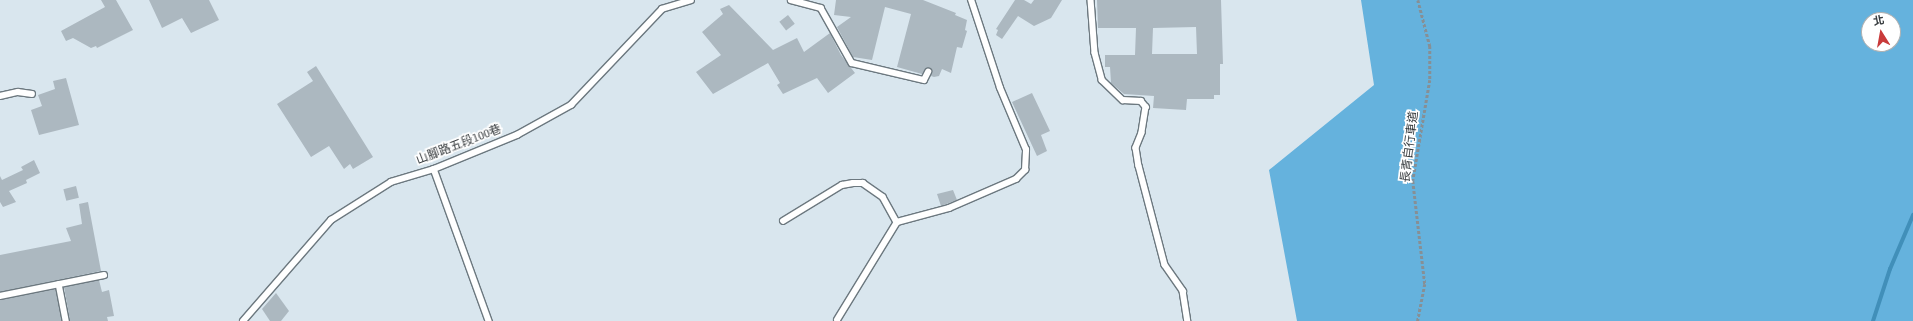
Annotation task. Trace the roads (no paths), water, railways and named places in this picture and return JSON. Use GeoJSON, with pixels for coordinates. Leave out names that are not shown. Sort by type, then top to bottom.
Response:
{"type":"FeatureCollection","features":[{"type":"Feature","properties":{"kind":"lane","name":"山腳路五段100巷"},"geometry":{"type":"LineString","coordinates":[[243,321],[331,220],[391,182],[434,169],[517,134],[571,105],[662,9],[691,0]]}},
{"type":"Feature","properties":{"kind":"lane"},"geometry":{"type":"LineString","coordinates":[[791,0],[821,8],[852,63],[924,80],[928,72]]}},
{"type":"Feature","properties":{"kind":"lane"},"geometry":{"type":"LineString","coordinates":[[838,320],[898,222],[949,208],[1016,179],[1025,170],[1026,150],[1000,88],[971,0]]}},
{"type":"Feature","properties":{"kind":"lane"},"geometry":{"type":"LineString","coordinates":[[1091,0],[1095,53],[1102,80],[1123,100],[1141,101],[1146,107],[1142,133],[1136,148],[1139,166],[1166,265],[1183,291],[1188,321]]}},
{"type":"Feature","properties":{"kind":"lane"},"geometry":{"type":"LineString","coordinates":[[0,96],[18,92],[32,94]]}},
{"type":"Feature","properties":{"kind":"lane"},"geometry":{"type":"LineString","coordinates":[[434,169],[489,321]]}},
{"type":"Feature","properties":{"kind":"lane"},"geometry":{"type":"LineString","coordinates":[[783,221],[842,185],[853,183],[863,184],[883,197],[898,222]]}},
{"type":"Feature","properties":{"kind":"lane"},"geometry":{"type":"LineString","coordinates":[[0,296],[104,275]]}},
{"type":"Feature","properties":{"kind":"lane"},"geometry":{"type":"LineString","coordinates":[[59,284],[66,321]]}},
{"type":"Feature","properties":{"kind":"waterway"},"geometry":{"type":"LineString","coordinates":[[1873,321],[1890,269],[1913,215]]}}]}
